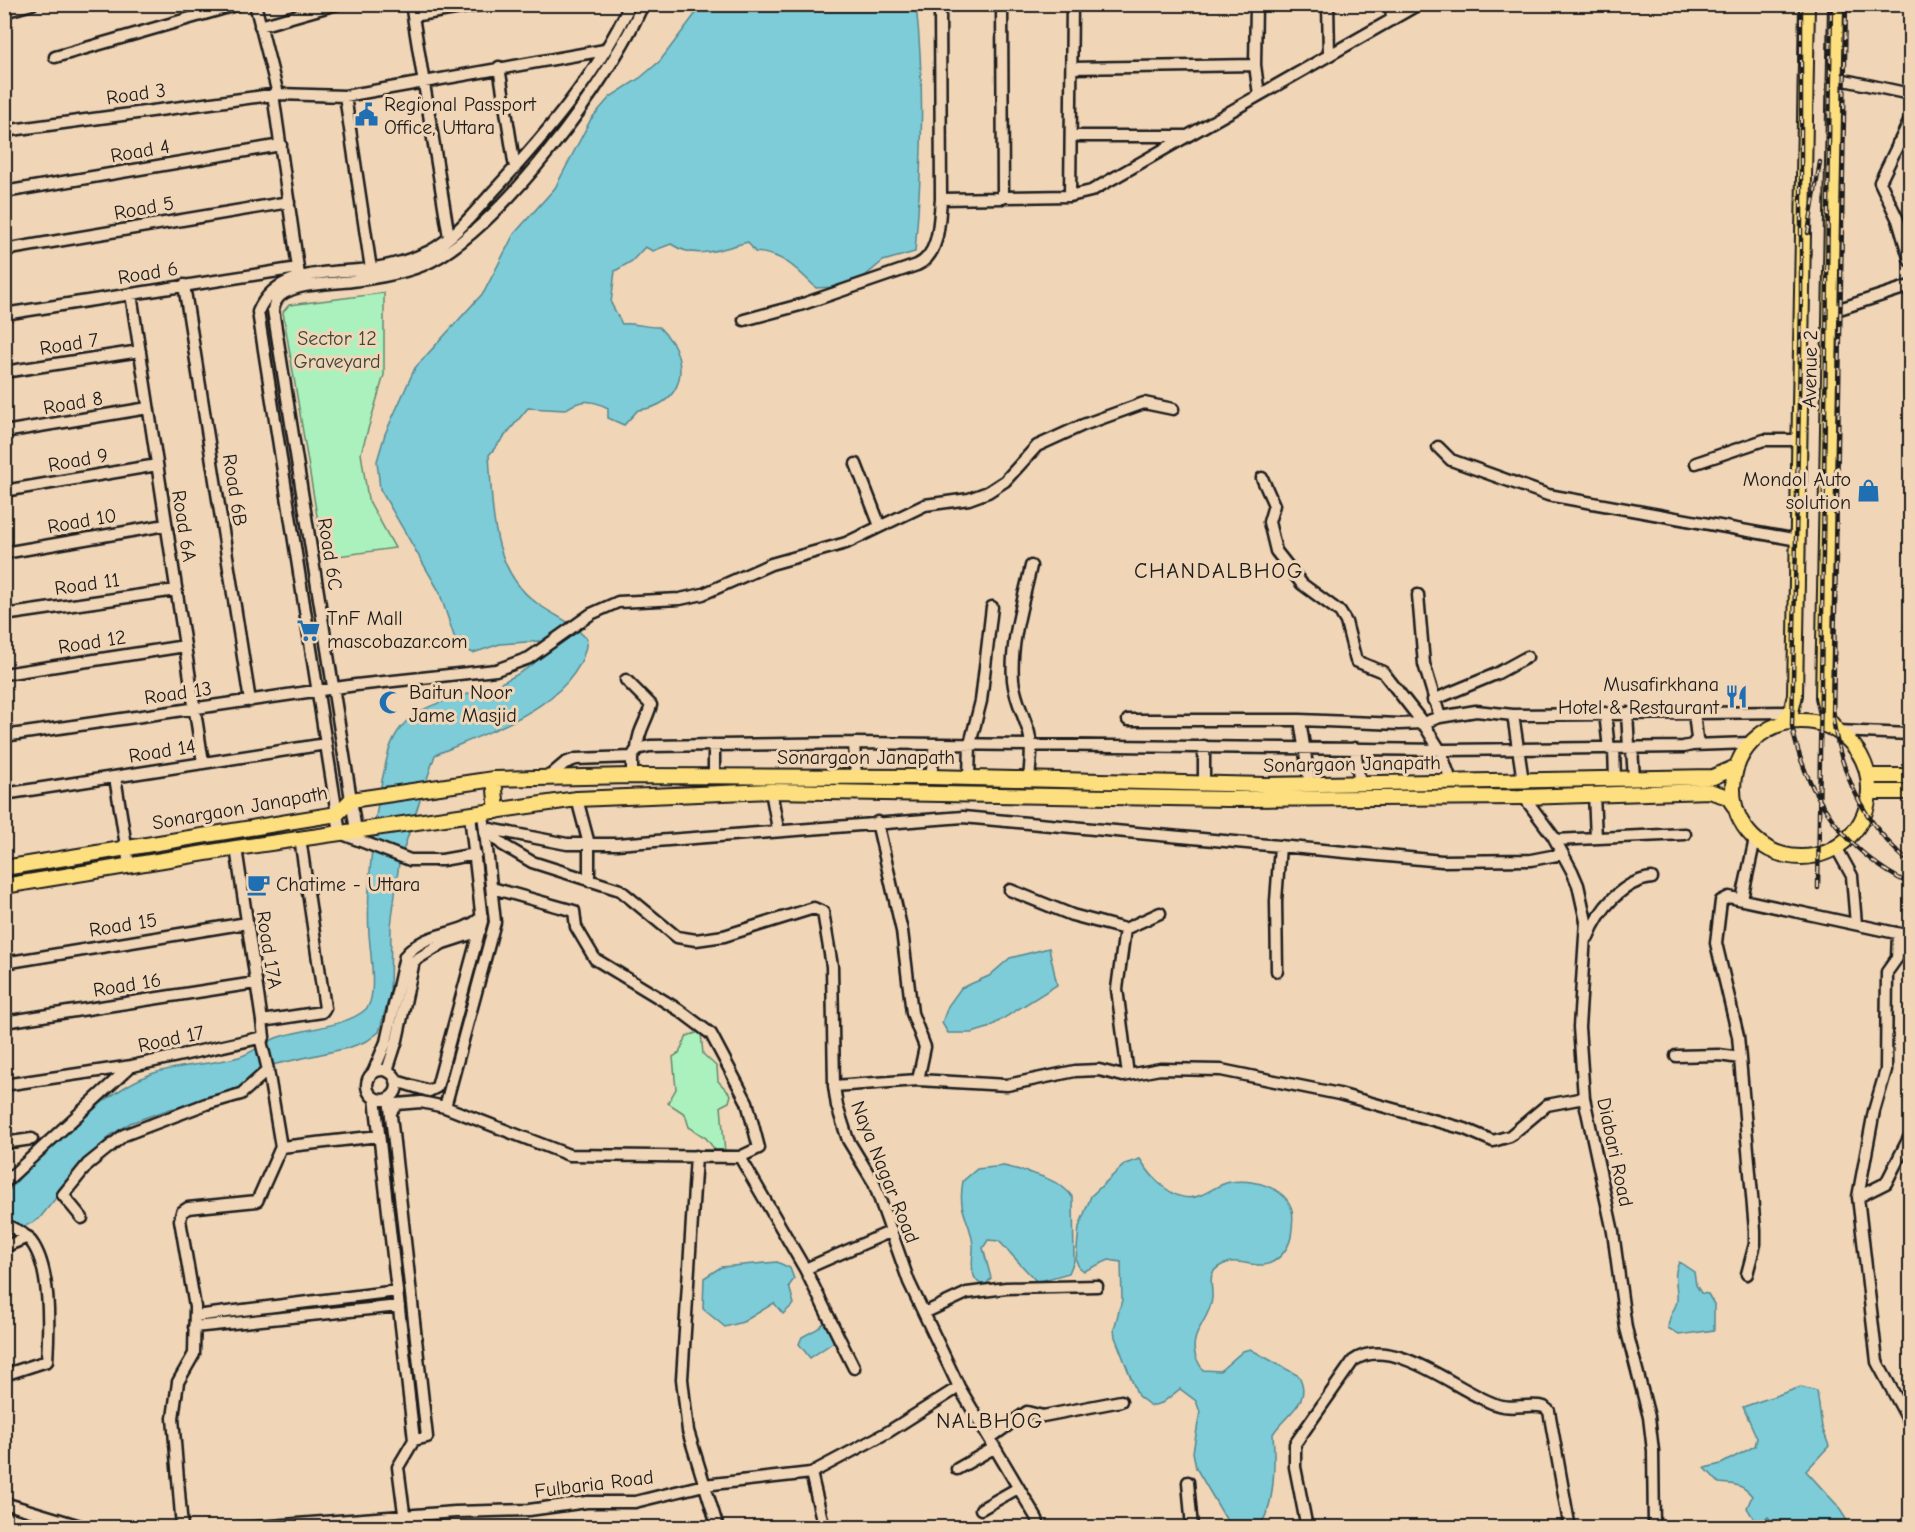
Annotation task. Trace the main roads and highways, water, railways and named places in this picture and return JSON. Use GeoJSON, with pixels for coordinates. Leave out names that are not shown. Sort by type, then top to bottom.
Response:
{"type":"FeatureCollection","features":[{"type":"Feature","properties":{"kind":"main road","name":"Avenue 2"},"geometry":{"type":"LineString","coordinates":[[1781,724],[1791,712],[1795,695],[1807,4]]}},
{"type":"Feature","properties":{"kind":"main road","name":"Avenue 2"},"geometry":{"type":"LineString","coordinates":[[1836,4],[1822,697],[1828,718],[1838,731]]}},
{"type":"Feature","properties":{"kind":"main road","name":"Sonargaon Janapath"},"geometry":{"type":"LineString","coordinates":[[4,886],[300,838],[361,833],[578,799],[771,790],[1227,799],[1524,797],[1709,791],[1728,797],[1742,823],[1755,839],[1769,849],[1794,856],[1820,854],[1836,847],[1853,833],[1865,814],[1870,792],[1863,758],[1852,743],[1838,731],[1820,723],[1800,721],[1781,724],[1764,731],[1750,743],[1736,767],[1733,787],[1735,807]]}},
{"type":"Feature","properties":{"kind":"main road","name":"Sonargaon Janapath"},"geometry":{"type":"LineString","coordinates":[[4,868],[337,814],[351,800],[494,779],[544,780],[632,776],[931,777],[1310,785],[1713,777],[1736,767]]}},
{"type":"Feature","properties":{"kind":"main road"},"geometry":{"type":"LineString","coordinates":[[1868,776],[1911,776]]}},
{"type":"Feature","properties":{"kind":"main road"},"geometry":{"type":"LineString","coordinates":[[494,779],[497,811]]}},
{"type":"Feature","properties":{"kind":"main road"},"geometry":{"type":"LineString","coordinates":[[1452,783],[1454,797]]}},
{"type":"Feature","properties":{"kind":"main road"},"geometry":{"type":"LineString","coordinates":[[1870,792],[1911,792]]}},
{"type":"Feature","properties":{"kind":"water"},"geometry":{"type":"Polygon","coordinates":[[[702,5],[916,5],[921,66],[921,128],[915,252],[883,261],[853,286],[816,288],[782,259],[755,252],[748,242],[699,253],[690,252],[671,244],[653,251],[645,247],[632,261],[615,271],[611,303],[622,324],[659,327],[676,350],[680,373],[678,383],[668,398],[650,408],[638,410],[624,425],[608,418],[608,408],[591,402],[581,402],[565,410],[528,408],[489,455],[497,536],[502,556],[511,574],[522,590],[538,604],[568,623],[587,639],[581,661],[568,681],[550,698],[504,726],[435,755],[399,863],[391,926],[390,994],[379,1032],[367,1041],[348,1048],[263,1067],[245,1085],[205,1101],[170,1109],[130,1123],[111,1135],[85,1162],[39,1219],[5,1237],[5,1195],[53,1144],[112,1095],[151,1074],[239,1057],[276,1038],[336,1024],[358,1015],[370,1003],[372,962],[368,914],[370,869],[379,799],[392,741],[400,728],[422,710],[508,680],[549,650],[539,641],[500,644],[473,653],[457,645],[439,591],[380,489],[377,461],[385,434],[415,368],[484,292],[514,234],[555,188],[591,119],[610,97],[640,78],[660,61],[702,5]]]}},
{"type":"Feature","properties":{"kind":"water"},"geometry":{"type":"Polygon","coordinates":[[[1049,948],[1057,985],[988,1028],[972,1033],[948,1033],[942,1023],[948,1006],[961,988],[989,976],[1010,958],[1049,948]]]}},
{"type":"Feature","properties":{"kind":"water"},"geometry":{"type":"Polygon","coordinates":[[[1140,1159],[1165,1188],[1182,1197],[1192,1198],[1230,1182],[1257,1183],[1282,1195],[1292,1210],[1291,1237],[1280,1257],[1265,1265],[1225,1263],[1213,1273],[1211,1304],[1194,1344],[1196,1356],[1203,1370],[1220,1371],[1243,1351],[1250,1349],[1299,1376],[1303,1394],[1300,1401],[1273,1434],[1274,1470],[1271,1497],[1268,1510],[1257,1527],[1230,1526],[1196,1468],[1193,1452],[1200,1412],[1196,1401],[1180,1389],[1162,1403],[1151,1406],[1138,1396],[1115,1337],[1114,1329],[1122,1300],[1121,1262],[1109,1260],[1084,1271],[1079,1268],[1076,1260],[1079,1227],[1091,1196],[1125,1164],[1140,1159]]]}},
{"type":"Feature","properties":{"kind":"water"},"geometry":{"type":"Polygon","coordinates":[[[1004,1166],[1052,1181],[1060,1185],[1073,1198],[1074,1261],[1069,1273],[1037,1282],[999,1241],[988,1240],[983,1248],[991,1278],[985,1286],[975,1279],[972,1267],[973,1245],[962,1201],[963,1181],[977,1169],[1004,1166]]]}},
{"type":"Feature","properties":{"kind":"water"},"geometry":{"type":"Polygon","coordinates":[[[777,1262],[790,1268],[794,1279],[789,1286],[794,1304],[783,1314],[774,1303],[743,1322],[725,1327],[703,1309],[704,1278],[721,1267],[777,1262]]]}},
{"type":"Feature","properties":{"kind":"water"},"geometry":{"type":"Polygon","coordinates":[[[1679,1262],[1694,1272],[1696,1285],[1701,1293],[1708,1294],[1714,1304],[1714,1330],[1679,1335],[1668,1328],[1677,1301],[1676,1277],[1679,1262]]]}},
{"type":"Feature","properties":{"kind":"water"},"geometry":{"type":"Polygon","coordinates":[[[825,1322],[835,1341],[810,1358],[799,1344],[802,1337],[825,1322]]]}},
{"type":"Feature","properties":{"kind":"water"},"geometry":{"type":"Polygon","coordinates":[[[1801,1387],[1817,1391],[1822,1427],[1829,1446],[1806,1471],[1837,1505],[1851,1527],[1777,1527],[1768,1517],[1757,1524],[1747,1508],[1752,1496],[1749,1492],[1737,1485],[1719,1483],[1705,1468],[1721,1464],[1755,1446],[1757,1438],[1743,1407],[1801,1387]]]}},
{"type":"Feature","properties":{"kind":"railway"},"geometry":{"type":"LineString","coordinates":[[1801,4],[1801,305],[1792,726],[1807,775],[1832,819],[1848,839],[1867,856],[1910,884]]}},
{"type":"Feature","properties":{"kind":"railway"},"geometry":{"type":"LineString","coordinates":[[1818,888],[1831,4]]}},
{"type":"Feature","properties":{"kind":"railway"},"geometry":{"type":"LineString","coordinates":[[1846,4],[1833,718],[1842,760],[1858,798],[1880,832],[1910,863]]}},
{"type":"Feature","properties":{"kind":"railway"},"geometry":{"type":"LineString","coordinates":[[1808,233],[1820,162]]}},
{"type":"Feature","properties":{"kind":"place","name":"Regional Passport Office, Uttara"},"geometry":{"type":"Point","coordinates":[366,115]}},
{"type":"Feature","properties":{"kind":"place","name":"Mondol Auto solution"},"geometry":{"type":"Point","coordinates":[1869,491]}},
{"type":"Feature","properties":{"kind":"place","name":"TnF Mall mascobazar.com"},"geometry":{"type":"Point","coordinates":[309,630]}},
{"type":"Feature","properties":{"kind":"place","name":"Musafirkhana Hotel & Restaurant"},"geometry":{"type":"Point","coordinates":[1737,696]}},
{"type":"Feature","properties":{"kind":"place","name":"Baitun Noor Jame Masjid"},"geometry":{"type":"Point","coordinates":[391,703]}},
{"type":"Feature","properties":{"kind":"place","name":"Chatime - Uttara"},"geometry":{"type":"Point","coordinates":[258,884]}},
{"type":"Feature","properties":{"kind":"district","name":"CHANDALBHOG"},"geometry":{"type":"Point","coordinates":[1219,571]}},
{"type":"Feature","properties":{"kind":"district","name":"NALBHOG"},"geometry":{"type":"Point","coordinates":[990,1421]}},
{"type":"Feature","properties":{"kind":"park label","name":"Sector 12 Graveyard"},"geometry":{"type":"Point","coordinates":[337,350]}}]}
